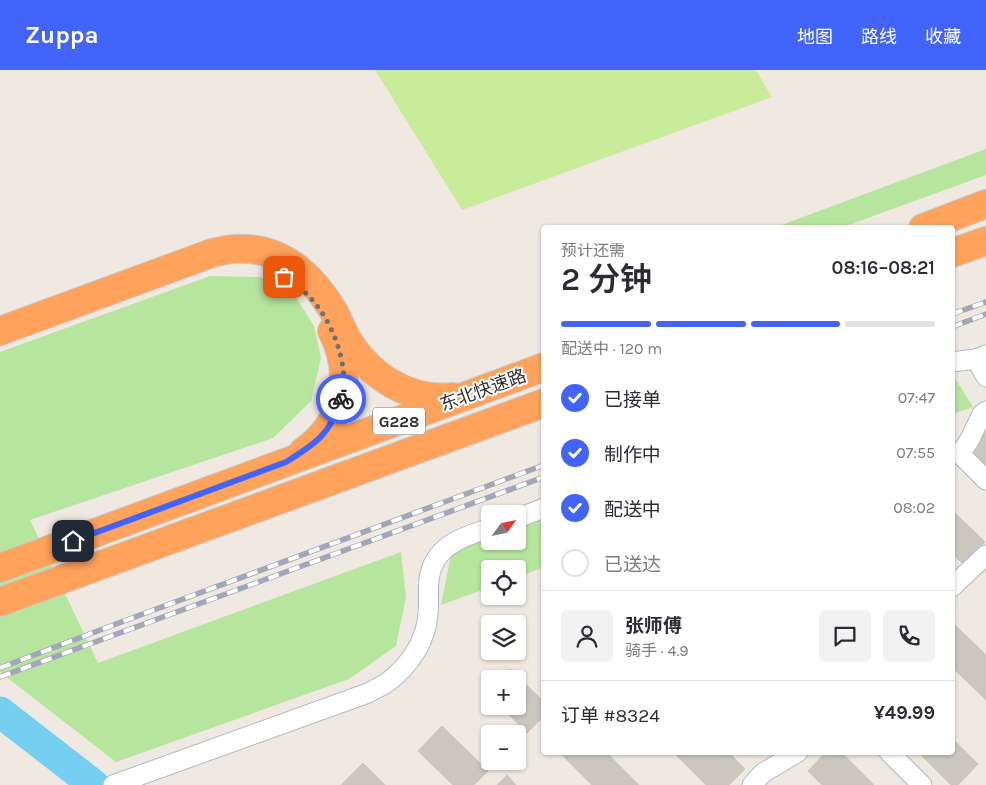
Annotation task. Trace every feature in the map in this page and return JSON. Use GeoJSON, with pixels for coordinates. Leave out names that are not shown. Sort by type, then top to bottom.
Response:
{"type":"FeatureCollection","features":[{"type":"Feature","properties":{"kind":"highway"},"geometry":{"type":"LineString","coordinates":[[931,225],[986,204]]}},
{"type":"Feature","properties":{"kind":"highway"},"geometry":{"type":"LineString","coordinates":[[955,252],[986,241]]}},
{"type":"Feature","properties":{"kind":"highway"},"geometry":{"type":"LineString","coordinates":[[0,331],[212,254],[233,249],[252,249],[272,253],[290,262],[306,275],[320,291],[360,357],[373,371],[389,383],[407,392],[427,397],[444,398],[476,392]]}},
{"type":"Feature","properties":{"kind":"highway"},"geometry":{"type":"LineString","coordinates":[[0,348],[213,270],[230,266],[264,268],[300,287],[315,303],[338,343],[343,362],[344,382],[334,418],[325,433],[315,444],[286,462]]}},
{"type":"Feature","properties":{"kind":"highway","name":"东北快速路"},"geometry":{"type":"LineString","coordinates":[[0,568],[541,368]]}},
{"type":"Feature","properties":{"kind":"highway","name":"东北快速路"},"geometry":{"type":"LineString","coordinates":[[0,602],[541,404]]}},
{"type":"Feature","properties":{"kind":"street"},"geometry":{"type":"LineString","coordinates":[[955,361],[981,357],[986,377]]}},
{"type":"Feature","properties":{"kind":"street"},"geometry":{"type":"LineString","coordinates":[[986,411],[982,414],[970,439],[960,454],[986,480]]}},
{"type":"Feature","properties":{"kind":"street"},"geometry":{"type":"LineString","coordinates":[[526,515],[541,509]]}},
{"type":"Feature","properties":{"kind":"street"},"geometry":{"type":"LineString","coordinates":[[113,785],[368,692],[387,683],[403,670],[416,653],[424,634],[428,614],[430,574],[435,560],[443,550],[453,543],[481,531]]}},
{"type":"Feature","properties":{"kind":"street"},"geometry":{"type":"LineString","coordinates":[[955,584],[986,556]]}},
{"type":"Feature","properties":{"kind":"street"},"geometry":{"type":"LineString","coordinates":[[752,785],[763,773],[793,755]]}},
{"type":"Feature","properties":{"kind":"street"},"geometry":{"type":"LineString","coordinates":[[892,755],[922,785]]}},
{"type":"Feature","properties":{"kind":"green space"},"geometry":{"type":"Polygon","coordinates":[[[375,70],[756,70],[772,97],[462,210],[375,70]]]}},
{"type":"Feature","properties":{"kind":"green space"},"geometry":{"type":"Polygon","coordinates":[[[986,149],[986,175],[848,225],[781,225],[986,149]]]}},
{"type":"Feature","properties":{"kind":"green space"},"geometry":{"type":"Polygon","coordinates":[[[210,276],[260,277],[295,296],[314,326],[321,358],[311,401],[273,438],[30,520],[98,663],[401,552],[406,597],[396,646],[349,679],[116,762],[0,672],[0,352],[210,276]]]}},
{"type":"Feature","properties":{"kind":"green space"},"geometry":{"type":"Polygon","coordinates":[[[955,378],[973,407],[955,413],[955,378]]]}},
{"type":"Feature","properties":{"kind":"green space"},"geometry":{"type":"Polygon","coordinates":[[[541,519],[541,568],[526,574],[526,560],[481,560],[481,590],[441,605],[452,550],[481,540],[481,550],[526,550],[526,524],[541,519]]]}},
{"type":"Feature","properties":{"kind":"building"},"geometry":{"type":"Polygon","coordinates":[[[986,426],[986,468],[965,447],[986,426]]]}},
{"type":"Feature","properties":{"kind":"building"},"geometry":{"type":"Polygon","coordinates":[[[955,513],[985,542],[963,564],[955,556],[955,513]]]}},
{"type":"Feature","properties":{"kind":"building"},"geometry":{"type":"Polygon","coordinates":[[[955,625],[986,655],[986,700],[955,670],[955,625]]]}},
{"type":"Feature","properties":{"kind":"building"},"geometry":{"type":"Polygon","coordinates":[[[526,685],[541,699],[541,719],[527,733],[526,725],[519,725],[509,715],[526,715],[526,685]]]}},
{"type":"Feature","properties":{"kind":"building"},"geometry":{"type":"Polygon","coordinates":[[[442,726],[481,764],[481,770],[488,771],[474,785],[453,785],[418,751],[442,726]]]}},
{"type":"Feature","properties":{"kind":"building"},"geometry":{"type":"Polygon","coordinates":[[[955,741],[978,764],[958,785],[951,785],[921,755],[955,755],[955,741]]]}},
{"type":"Feature","properties":{"kind":"building"},"geometry":{"type":"Polygon","coordinates":[[[562,755],[609,755],[639,785],[592,785],[562,755]]]}},
{"type":"Feature","properties":{"kind":"building"},"geometry":{"type":"Polygon","coordinates":[[[676,755],[731,755],[745,769],[729,785],[706,785],[676,755]]]}},
{"type":"Feature","properties":{"kind":"building"},"geometry":{"type":"Polygon","coordinates":[[[823,755],[844,755],[874,785],[822,785],[808,771],[823,755]]]}},
{"type":"Feature","properties":{"kind":"building"},"geometry":{"type":"Polygon","coordinates":[[[363,763],[385,785],[341,785],[363,763]]]}},
{"type":"Feature","properties":{"kind":"building"},"geometry":{"type":"Polygon","coordinates":[[[507,775],[516,785],[497,785],[507,775]]]}},
{"type":"Feature","properties":{"kind":"waterway"},"geometry":{"type":"LineString","coordinates":[[0,712],[94,785]]}},
{"type":"Feature","properties":{"kind":"railway"},"geometry":{"type":"LineString","coordinates":[[955,313],[986,302]]}},
{"type":"Feature","properties":{"kind":"railway"},"geometry":{"type":"LineString","coordinates":[[955,326],[986,314]]}},
{"type":"Feature","properties":{"kind":"railway"},"geometry":{"type":"LineString","coordinates":[[0,668],[541,466]]}},
{"type":"Feature","properties":{"kind":"railway"},"geometry":{"type":"LineString","coordinates":[[0,677],[541,478]]}},
{"type":"Feature","properties":{"kind":"way so far"},"geometry":{"type":"LineString","coordinates":[[284,277],[300,287],[315,303],[338,343],[343,362],[344,382],[341,399]]}},
{"type":"Feature","properties":{"kind":"route"},"geometry":{"type":"LineString","coordinates":[[73,541],[286,462],[315,444],[325,433],[334,418],[341,399]]}}]}
